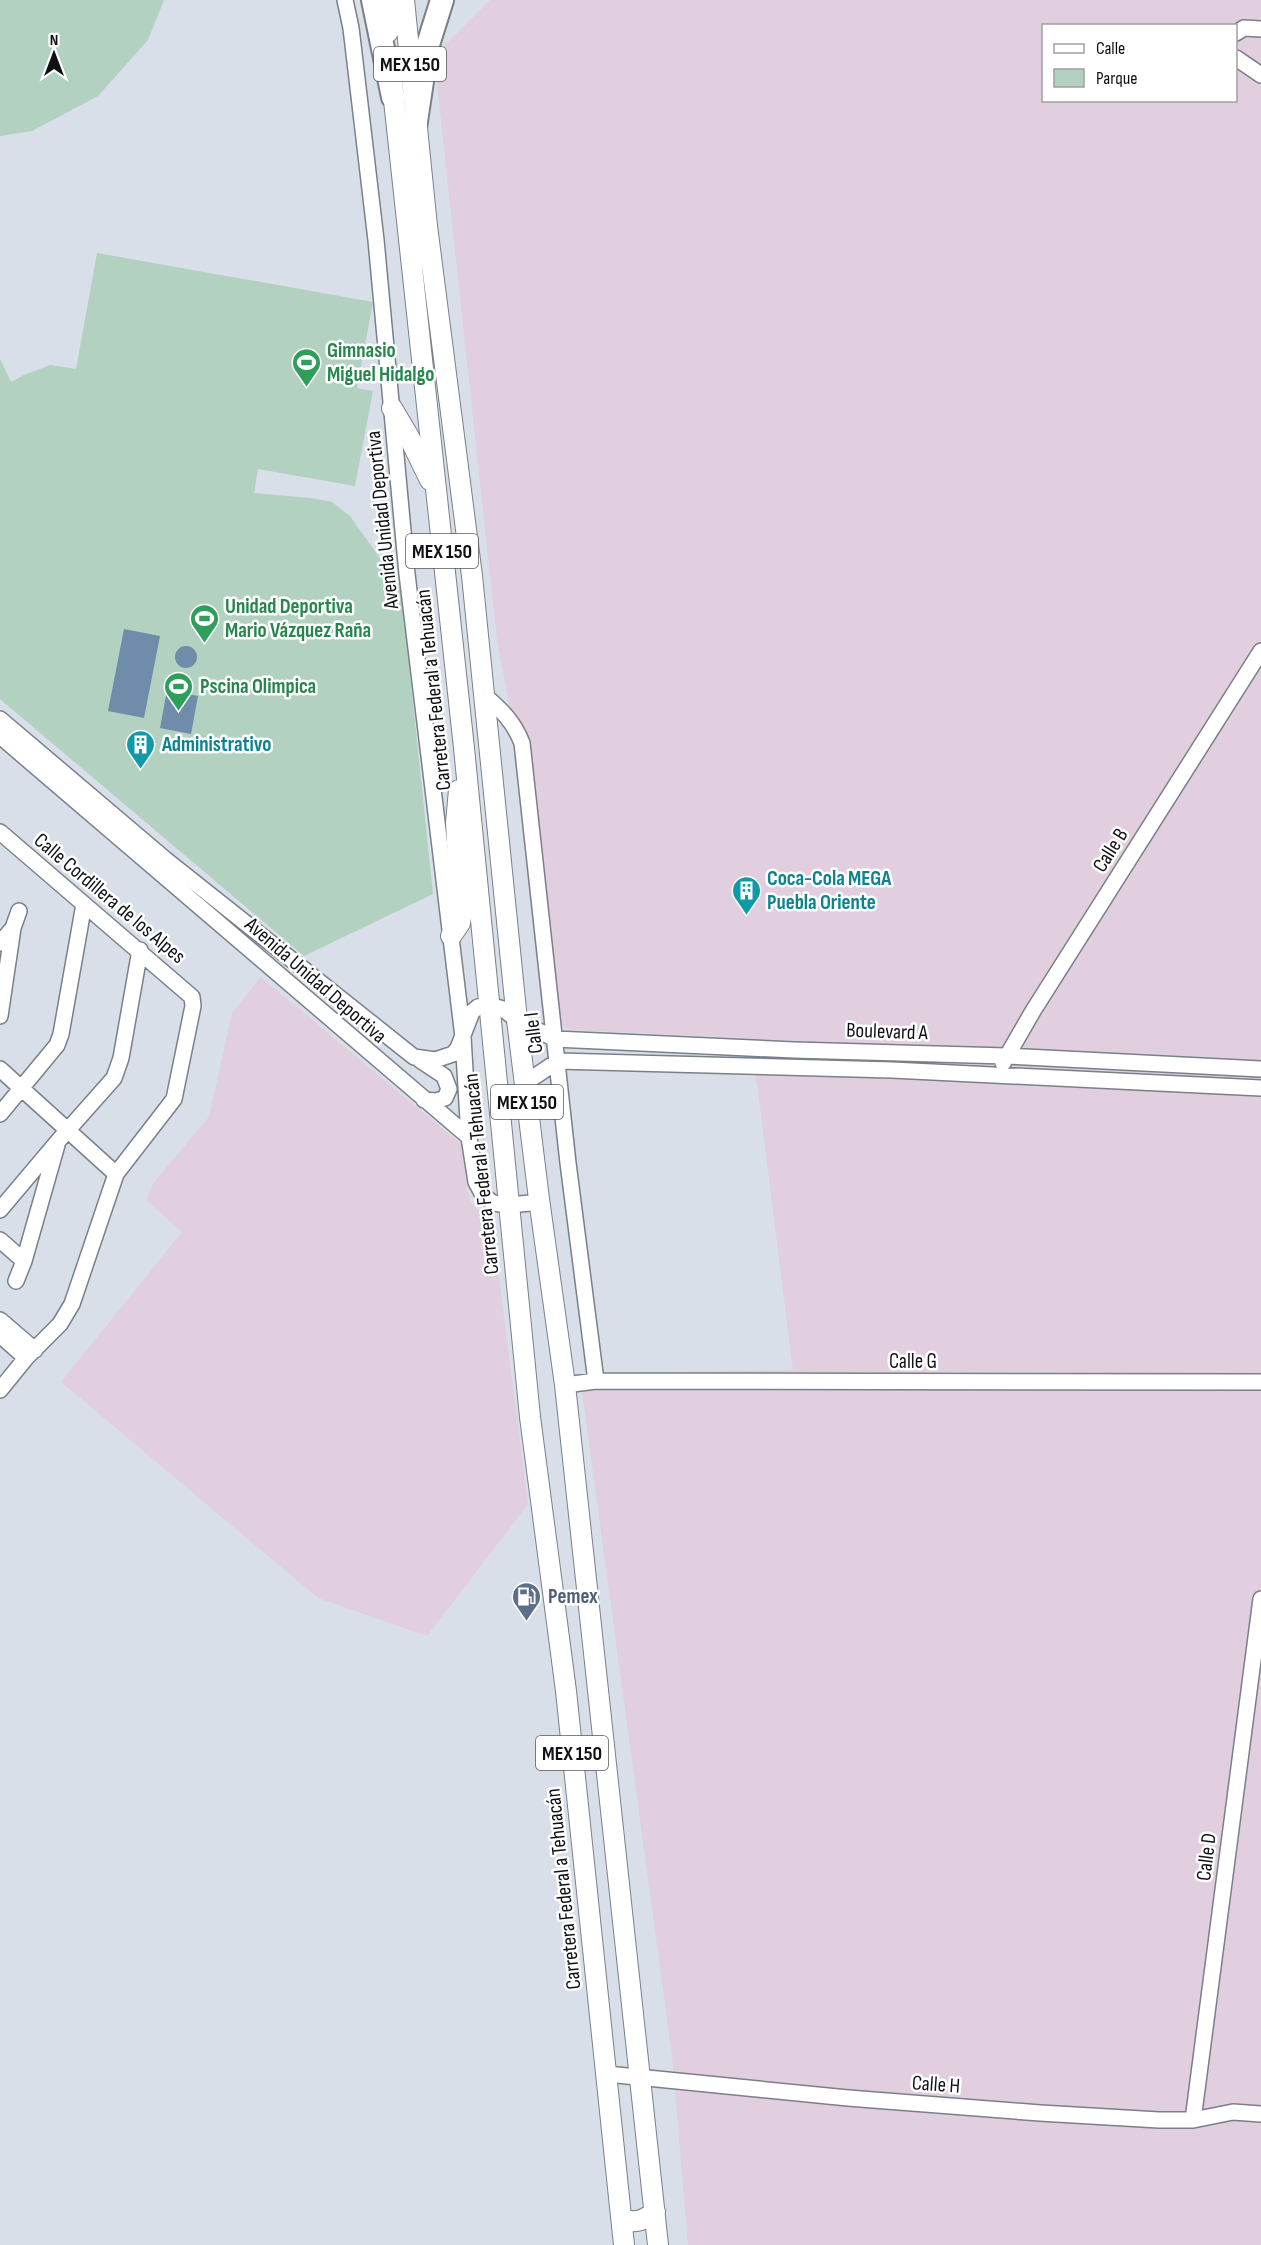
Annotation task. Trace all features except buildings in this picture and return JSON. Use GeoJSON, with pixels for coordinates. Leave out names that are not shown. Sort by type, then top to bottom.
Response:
{"type":"FeatureCollection","features":[{"type":"Feature","properties":{"kind":"highway"},"geometry":{"type":"LineString","coordinates":[[373,0],[393,97]]}},
{"type":"Feature","properties":{"kind":"highway"},"geometry":{"type":"LineString","coordinates":[[416,128],[427,48],[442,0]]}},
{"type":"Feature","properties":{"kind":"main road","name":"MEX 150"},"geometry":{"type":"LineString","coordinates":[[385,0],[393,97]]}},
{"type":"Feature","properties":{"kind":"main road","name":"MEX 150"},"geometry":{"type":"LineString","coordinates":[[404,0],[416,128],[472,576],[517,1020],[538,1199],[565,1385],[655,2212]]}},
{"type":"Feature","properties":{"kind":"main road","name":"Carretera Federal a Tehuacán"},"geometry":{"type":"LineString","coordinates":[[393,97],[464,748],[530,1417],[566,1692],[623,2234]]}},
{"type":"Feature","properties":{"kind":"main road"},"geometry":{"type":"LineString","coordinates":[[392,408],[436,492]]}},
{"type":"Feature","properties":{"kind":"main road"},"geometry":{"type":"LineString","coordinates":[[452,936],[460,923],[461,916],[456,823],[464,748]]}},
{"type":"Feature","properties":{"kind":"main road"},"geometry":{"type":"LineString","coordinates":[[623,2234],[634,2222],[655,2212],[658,2241]]}},
{"type":"Feature","properties":{"kind":"main road"},"geometry":{"type":"LineString","coordinates":[[623,2234],[641,2233],[658,2241]]}},
{"type":"Feature","properties":{"kind":"street","name":"Avenida Unidad Deportiva"},"geometry":{"type":"LineString","coordinates":[[345,0],[351,28],[376,240],[407,574],[452,936],[463,1037],[469,1137],[476,1182],[483,1195],[494,1203],[509,1205]]}},
{"type":"Feature","properties":{"kind":"street"},"geometry":{"type":"LineString","coordinates":[[1237,32],[1244,28],[1261,29]]}},
{"type":"Feature","properties":{"kind":"street"},"geometry":{"type":"LineString","coordinates":[[1237,59],[1261,75]]}},
{"type":"Feature","properties":{"kind":"street","name":"Calle B"},"geometry":{"type":"LineString","coordinates":[[999,1075],[1006,1056],[1261,651]]}},
{"type":"Feature","properties":{"kind":"street","name":"Calle I"},"geometry":{"type":"LineString","coordinates":[[483,694],[515,726],[522,743],[569,1174],[596,1381]]}},
{"type":"Feature","properties":{"kind":"street","name":"Avenida Unidad Deportiva"},"geometry":{"type":"LineString","coordinates":[[0,719],[102,815]]}},
{"type":"Feature","properties":{"kind":"street","name":"Avenida Unidad Deportiva"},"geometry":{"type":"LineString","coordinates":[[0,736],[102,815],[160,864],[424,1100],[469,1137]]}},
{"type":"Feature","properties":{"kind":"street","name":"Calle Cordillera de los Alpes"},"geometry":{"type":"LineString","coordinates":[[0,832],[192,997],[193,1006],[174,1099],[116,1174]]}},
{"type":"Feature","properties":{"kind":"street","name":"Avenida Unidad Deportiva"},"geometry":{"type":"LineString","coordinates":[[160,864],[414,1056],[435,1060],[453,1054],[463,1037],[472,1012],[478,1007],[489,1005]]}},
{"type":"Feature","properties":{"kind":"street"},"geometry":{"type":"LineString","coordinates":[[0,1114],[57,1045],[61,1034],[84,904]]}},
{"type":"Feature","properties":{"kind":"street"},"geometry":{"type":"LineString","coordinates":[[0,1016],[13,928],[19,911]]}},
{"type":"Feature","properties":{"kind":"street"},"geometry":{"type":"LineString","coordinates":[[0,943],[13,928]]}},
{"type":"Feature","properties":{"kind":"street"},"geometry":{"type":"LineString","coordinates":[[0,1210],[114,1078],[121,1058],[140,950]]}},
{"type":"Feature","properties":{"kind":"street"},"geometry":{"type":"LineString","coordinates":[[489,1005],[503,1009],[517,1020]]}},
{"type":"Feature","properties":{"kind":"street","name":"Boulevard A"},"geometry":{"type":"LineString","coordinates":[[517,1020],[555,1039],[768,1049],[1006,1056],[1261,1069]]}},
{"type":"Feature","properties":{"kind":"street"},"geometry":{"type":"LineString","coordinates":[[767,1068],[768,1049]]}},
{"type":"Feature","properties":{"kind":"street"},"geometry":{"type":"LineString","coordinates":[[414,1056],[441,1073],[449,1086],[445,1098],[436,1101],[424,1100]]}},
{"type":"Feature","properties":{"kind":"street"},"geometry":{"type":"LineString","coordinates":[[525,1083],[558,1061]]}},
{"type":"Feature","properties":{"kind":"street","name":"Boulevard A"},"geometry":{"type":"LineString","coordinates":[[558,1061],[892,1070],[1261,1088]]}},
{"type":"Feature","properties":{"kind":"street"},"geometry":{"type":"LineString","coordinates":[[0,1069],[22,1088],[63,1135],[116,1174],[72,1304],[60,1324],[0,1390]]}},
{"type":"Feature","properties":{"kind":"street"},"geometry":{"type":"LineString","coordinates":[[16,1281],[63,1135]]}},
{"type":"Feature","properties":{"kind":"street"},"geometry":{"type":"LineString","coordinates":[[509,1205],[530,1203],[538,1199]]}},
{"type":"Feature","properties":{"kind":"street"},"geometry":{"type":"LineString","coordinates":[[0,1240],[24,1260]]}},
{"type":"Feature","properties":{"kind":"street"},"geometry":{"type":"LineString","coordinates":[[0,1320],[31,1354]]}},
{"type":"Feature","properties":{"kind":"street"},"geometry":{"type":"LineString","coordinates":[[0,1335],[31,1354]]}},
{"type":"Feature","properties":{"kind":"street","name":"Calle G"},"geometry":{"type":"LineString","coordinates":[[565,1385],[596,1381],[1261,1382]]}},
{"type":"Feature","properties":{"kind":"street","name":"Calle D"},"geometry":{"type":"LineString","coordinates":[[1193,2120],[1261,1604]]}},
{"type":"Feature","properties":{"kind":"street","name":"Calle H"},"geometry":{"type":"LineString","coordinates":[[607,2074],[848,2098],[1040,2113],[1158,2120],[1193,2120],[1233,2112],[1261,2114]]}},
{"type":"Feature","properties":{"kind":"shaded area"},"geometry":{"type":"Polygon","coordinates":[[[490,0],[1261,0],[1261,2245],[688,2245],[672,2056],[580,1377],[611,1373],[793,1370],[758,1090],[748,1038],[574,1030],[543,1020],[509,704],[497,640],[434,56],[490,0]]]}},
{"type":"Feature","properties":{"kind":"shaded area"},"geometry":{"type":"Polygon","coordinates":[[[261,977],[461,1144],[467,1190],[471,1202],[492,1224],[528,1504],[427,1636],[318,1598],[61,1382],[182,1232],[146,1200],[154,1182],[209,1117],[232,1013],[261,977]]]}},
{"type":"Feature","properties":{"kind":"green space"},"geometry":{"type":"Polygon","coordinates":[[[0,0],[164,0],[148,40],[98,96],[32,131],[0,136],[0,0]]]}},
{"type":"Feature","properties":{"kind":"green space","name":"Unidad Deportiva Mario Vázquez Raña"},"geometry":{"type":"Polygon","coordinates":[[[97,253],[373,302],[357,388],[373,391],[355,486],[258,469],[254,493],[332,502],[350,516],[401,588],[433,894],[304,956],[0,699],[0,359],[11,382],[50,365],[76,369],[97,253]]]}},
{"type":"Feature","properties":{"kind":"water"},"geometry":{"type":"Polygon","coordinates":[[[124,629],[160,636],[144,718],[108,711],[124,629]]]}},
{"type":"Feature","properties":{"kind":"water"},"geometry":{"type":"Polygon","coordinates":[[[186,646],[194,649],[197,657],[194,665],[186,668],[178,665],[175,657],[178,649],[186,646]]]}},
{"type":"Feature","properties":{"kind":"water","name":"Pscina Olimpica"},"geometry":{"type":"Polygon","coordinates":[[[167,690],[198,696],[191,734],[160,728],[167,690]]]}},
{"type":"Feature","properties":{"kind":"place","name":"Gimnasio Miguel Hidalgo"},"geometry":{"type":"Point","coordinates":[306,388]}},
{"type":"Feature","properties":{"kind":"place","name":"Unidad Deportiva Mario Vázquez Raña"},"geometry":{"type":"Point","coordinates":[204,644]}},
{"type":"Feature","properties":{"kind":"place","name":"Pscina Olimpica"},"geometry":{"type":"Point","coordinates":[179,712]}},
{"type":"Feature","properties":{"kind":"place","name":"Administrativo"},"geometry":{"type":"Point","coordinates":[141,770]}},
{"type":"Feature","properties":{"kind":"place","name":"Coca-Cola MEGA Puebla Oriente"},"geometry":{"type":"Point","coordinates":[746,916]}},
{"type":"Feature","properties":{"kind":"place","name":"Pemex"},"geometry":{"type":"Point","coordinates":[527,1622]}}]}
